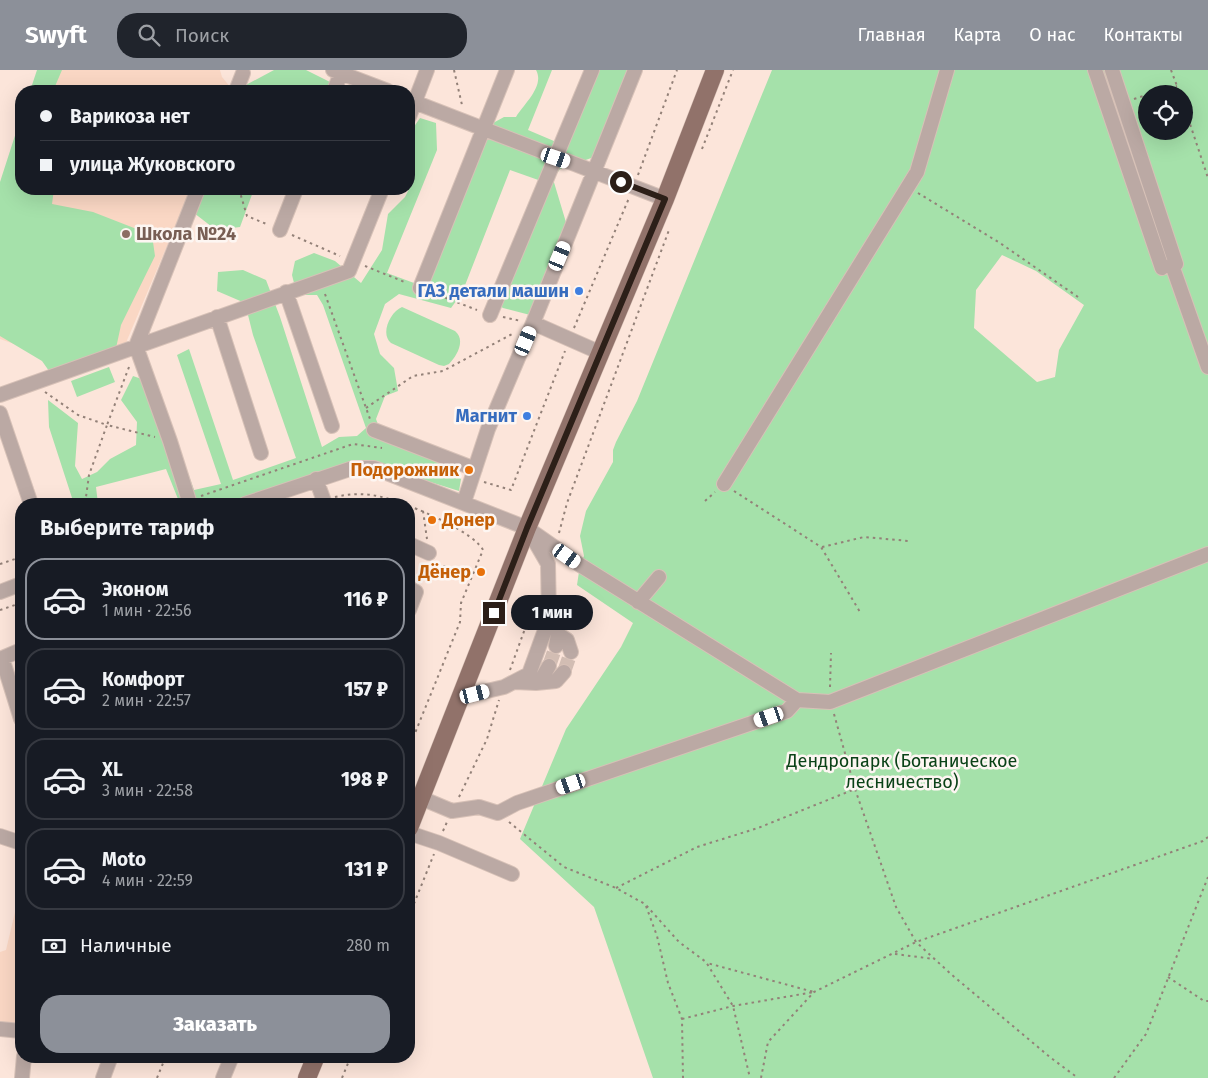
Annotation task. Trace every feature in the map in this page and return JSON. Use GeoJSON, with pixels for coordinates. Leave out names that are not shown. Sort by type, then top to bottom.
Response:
{"type":"FeatureCollection","features":[{"type":"Feature","properties":{"kind":"main road"},"geometry":{"type":"LineString","coordinates":[[415,812],[527,528],[665,199],[715,70]]}},
{"type":"Feature","properties":{"kind":"main road"},"geometry":{"type":"LineString","coordinates":[[307,1078],[313,1063]]}},
{"type":"Feature","properties":{"kind":"street"},"geometry":{"type":"LineString","coordinates":[[415,94],[427,70]]}},
{"type":"Feature","properties":{"kind":"street"},"geometry":{"type":"LineString","coordinates":[[420,288],[507,70]]}},
{"type":"Feature","properties":{"kind":"street"},"geometry":{"type":"LineString","coordinates":[[490,315],[592,70]]}},
{"type":"Feature","properties":{"kind":"street"},"geometry":{"type":"LineString","coordinates":[[464,502],[488,429],[595,172],[635,70]]}},
{"type":"Feature","properties":{"kind":"street"},"geometry":{"type":"LineString","coordinates":[[724,484],[917,172],[947,70]]}},
{"type":"Feature","properties":{"kind":"street"},"geometry":{"type":"LineString","coordinates":[[1095,70],[1208,367]]}},
{"type":"Feature","properties":{"kind":"street"},"geometry":{"type":"LineString","coordinates":[[1112,70],[1170,266]]}},
{"type":"Feature","properties":{"kind":"street"},"geometry":{"type":"LineString","coordinates":[[238,85],[244,71]]}},
{"type":"Feature","properties":{"kind":"street"},"geometry":{"type":"LineString","coordinates":[[335,85],[338,71],[373,85]]}},
{"type":"Feature","properties":{"kind":"street"},"geometry":{"type":"LineString","coordinates":[[415,103],[665,199]]}},
{"type":"Feature","properties":{"kind":"street"},"geometry":{"type":"LineString","coordinates":[[188,498],[136,346],[196,195]]}},
{"type":"Feature","properties":{"kind":"street"},"geometry":{"type":"LineString","coordinates":[[280,230],[294,195]]}},
{"type":"Feature","properties":{"kind":"street"},"geometry":{"type":"LineString","coordinates":[[0,395],[286,292],[350,271],[380,195]]}},
{"type":"Feature","properties":{"kind":"street"},"geometry":{"type":"LineString","coordinates":[[286,292],[332,426]]}},
{"type":"Feature","properties":{"kind":"street"},"geometry":{"type":"LineString","coordinates":[[217,317],[261,453]]}},
{"type":"Feature","properties":{"kind":"street"},"geometry":{"type":"LineString","coordinates":[[533,323],[601,353]]}},
{"type":"Feature","properties":{"kind":"street"},"geometry":{"type":"LineString","coordinates":[[0,413],[29,498]]}},
{"type":"Feature","properties":{"kind":"street"},"geometry":{"type":"LineString","coordinates":[[374,430],[475,469]]}},
{"type":"Feature","properties":{"kind":"street"},"geometry":{"type":"LineString","coordinates":[[263,498],[353,468],[374,468],[527,528],[638,602],[664,613],[797,700],[830,702],[1208,554]]}},
{"type":"Feature","properties":{"kind":"street"},"geometry":{"type":"LineString","coordinates":[[316,480],[323,498]]}},
{"type":"Feature","properties":{"kind":"street"},"geometry":{"type":"LineString","coordinates":[[527,528],[548,564],[549,618],[557,640],[568,640],[571,652]]}},
{"type":"Feature","properties":{"kind":"street"},"geometry":{"type":"LineString","coordinates":[[415,547],[430,553]]}},
{"type":"Feature","properties":{"kind":"street"},"geometry":{"type":"LineString","coordinates":[[638,602],[659,577]]}},
{"type":"Feature","properties":{"kind":"street"},"geometry":{"type":"LineString","coordinates":[[0,592],[15,586]]}},
{"type":"Feature","properties":{"kind":"street"},"geometry":{"type":"LineString","coordinates":[[510,684],[529,674],[549,618]]}},
{"type":"Feature","properties":{"kind":"street"},"geometry":{"type":"LineString","coordinates":[[15,652],[1,658],[15,701]]}},
{"type":"Feature","properties":{"kind":"street"},"geometry":{"type":"LineString","coordinates":[[536,683],[542,678],[549,666]]}},
{"type":"Feature","properties":{"kind":"street"},"geometry":{"type":"LineString","coordinates":[[461,697],[510,684],[556,682],[564,672]]}},
{"type":"Feature","properties":{"kind":"street"},"geometry":{"type":"LineString","coordinates":[[420,798],[452,811],[479,807],[498,813],[517,803],[787,711],[797,700]]}},
{"type":"Feature","properties":{"kind":"street"},"geometry":{"type":"LineString","coordinates":[[415,835],[439,843],[512,874]]}},
{"type":"Feature","properties":{"kind":"street"},"geometry":{"type":"LineString","coordinates":[[0,836],[15,840]]}},
{"type":"Feature","properties":{"kind":"street"},"geometry":{"type":"LineString","coordinates":[[0,1029],[15,1030]]}},
{"type":"Feature","properties":{"kind":"street"},"geometry":{"type":"LineString","coordinates":[[22,1078],[23,1063]]}},
{"type":"Feature","properties":{"kind":"street"},"geometry":{"type":"LineString","coordinates":[[103,1078],[108,1063]]}},
{"type":"Feature","properties":{"kind":"street"},"geometry":{"type":"LineString","coordinates":[[224,1078],[229,1063]]}},
{"type":"Feature","properties":{"kind":"path"},"geometry":{"type":"LineString","coordinates":[[454,70],[466,122]]}},
{"type":"Feature","properties":{"kind":"path"},"geometry":{"type":"LineString","coordinates":[[511,490],[569,339],[634,187],[677,70]]}},
{"type":"Feature","properties":{"kind":"path"},"geometry":{"type":"LineString","coordinates":[[700,153],[733,70]]}},
{"type":"Feature","properties":{"kind":"path"},"geometry":{"type":"LineString","coordinates":[[1171,70],[1177,85]]}},
{"type":"Feature","properties":{"kind":"path"},"geometry":{"type":"LineString","coordinates":[[1193,133],[1208,178]]}},
{"type":"Feature","properties":{"kind":"path"},"geometry":{"type":"LineString","coordinates":[[908,187],[1000,243],[1078,297]]}},
{"type":"Feature","properties":{"kind":"path"},"geometry":{"type":"LineString","coordinates":[[241,195],[247,216],[354,262],[490,315],[533,323]]}},
{"type":"Feature","properties":{"kind":"path"},"geometry":{"type":"LineString","coordinates":[[555,548],[568,503],[670,227]]}},
{"type":"Feature","properties":{"kind":"path"},"geometry":{"type":"LineString","coordinates":[[320,281],[374,430],[384,448]]}},
{"type":"Feature","properties":{"kind":"path"},"geometry":{"type":"LineString","coordinates":[[366,408],[412,376],[443,371],[533,323]]}},
{"type":"Feature","properties":{"kind":"path"},"geometry":{"type":"LineString","coordinates":[[86,498],[89,475],[136,346]]}},
{"type":"Feature","properties":{"kind":"path"},"geometry":{"type":"LineString","coordinates":[[32,384],[78,415],[107,425],[170,441]]}},
{"type":"Feature","properties":{"kind":"path"},"geometry":{"type":"LineString","coordinates":[[724,484],[821,547],[860,612]]}},
{"type":"Feature","properties":{"kind":"path"},"geometry":{"type":"LineString","coordinates":[[334,498],[341,495],[360,493],[388,498]]}},
{"type":"Feature","properties":{"kind":"path"},"geometry":{"type":"LineString","coordinates":[[415,508],[462,532],[480,544],[483,550],[461,604],[460,622],[415,733]]}},
{"type":"Feature","properties":{"kind":"path"},"geometry":{"type":"LineString","coordinates":[[423,511],[430,553],[439,557],[439,564],[435,574]]}},
{"type":"Feature","properties":{"kind":"path"},"geometry":{"type":"LineString","coordinates":[[821,547],[864,537],[908,541]]}},
{"type":"Feature","properties":{"kind":"path"},"geometry":{"type":"LineString","coordinates":[[0,564],[15,559]]}},
{"type":"Feature","properties":{"kind":"path"},"geometry":{"type":"LineString","coordinates":[[439,564],[471,578]]}},
{"type":"Feature","properties":{"kind":"path"},"geometry":{"type":"LineString","coordinates":[[415,901],[452,811],[487,738],[510,684],[536,596]]}},
{"type":"Feature","properties":{"kind":"path"},"geometry":{"type":"LineString","coordinates":[[0,610],[15,605]]}},
{"type":"Feature","properties":{"kind":"path"},"geometry":{"type":"LineString","coordinates":[[831,653],[830,702],[855,789],[896,907],[916,942],[1051,1058],[1078,1078]]}},
{"type":"Feature","properties":{"kind":"path"},"geometry":{"type":"LineString","coordinates":[[616,888],[697,847],[758,828],[855,789]]}},
{"type":"Feature","properties":{"kind":"path"},"geometry":{"type":"LineString","coordinates":[[498,813],[564,867],[616,888],[645,904],[679,942],[706,962],[814,992]]}},
{"type":"Feature","properties":{"kind":"path"},"geometry":{"type":"LineString","coordinates":[[682,1018],[733,1006],[814,992],[916,942],[1203,841],[1208,837]]}},
{"type":"Feature","properties":{"kind":"path"},"geometry":{"type":"LineString","coordinates":[[1114,1078],[1146,1034],[1208,877]]}},
{"type":"Feature","properties":{"kind":"path"},"geometry":{"type":"LineString","coordinates":[[645,904],[657,936],[668,983],[682,1018],[683,1078]]}},
{"type":"Feature","properties":{"kind":"path"},"geometry":{"type":"LineString","coordinates":[[893,954],[934,959]]}},
{"type":"Feature","properties":{"kind":"path"},"geometry":{"type":"LineString","coordinates":[[706,962],[733,1006],[750,1078]]}},
{"type":"Feature","properties":{"kind":"path"},"geometry":{"type":"LineString","coordinates":[[1168,978],[1204,1001],[1208,1001]]}},
{"type":"Feature","properties":{"kind":"path"},"geometry":{"type":"LineString","coordinates":[[761,1078],[768,1042],[814,992]]}},
{"type":"Feature","properties":{"kind":"path"},"geometry":{"type":"LineString","coordinates":[[157,1078],[163,1063]]}},
{"type":"Feature","properties":{"kind":"path"},"geometry":{"type":"LineString","coordinates":[[342,1078],[348,1063]]}},
{"type":"Feature","properties":{"kind":"shaded area"},"geometry":{"type":"Polygon","coordinates":[[[53,70],[220,70],[222,77],[229,85],[47,85],[53,70]]]}},
{"type":"Feature","properties":{"kind":"shaded area"},"geometry":{"type":"Polygon","coordinates":[[[15,195],[188,195],[125,345],[73,365],[0,339],[0,211],[15,195]]]}},
{"type":"Feature","properties":{"kind":"shaded area"},"geometry":{"type":"Polygon","coordinates":[[[15,912],[15,1023],[0,1022],[0,952],[6,950],[15,912]]]}},
{"type":"Feature","properties":{"kind":"green space"},"geometry":{"type":"Polygon","coordinates":[[[37,70],[62,70],[56,85],[32,85],[37,70]]]}},
{"type":"Feature","properties":{"kind":"green space"},"geometry":{"type":"Polygon","coordinates":[[[274,70],[306,70],[332,83],[331,85],[246,85],[274,70]]]}},
{"type":"Feature","properties":{"kind":"green space"},"geometry":{"type":"Polygon","coordinates":[[[536,70],[552,70],[528,130],[561,144],[592,70],[632,70],[597,156],[560,169],[553,179],[568,229],[534,316],[503,308],[496,303],[544,182],[510,170],[462,293],[451,308],[399,294],[385,304],[374,334],[380,354],[394,368],[398,391],[385,396],[376,419],[382,436],[423,451],[461,479],[459,491],[373,464],[313,476],[249,498],[178,498],[166,469],[96,487],[97,498],[72,498],[49,427],[48,400],[78,423],[75,466],[82,479],[97,472],[110,459],[136,445],[137,422],[121,400],[133,376],[156,384],[194,490],[221,484],[177,355],[189,349],[233,480],[296,458],[253,335],[245,303],[217,291],[218,272],[243,270],[266,280],[280,317],[322,447],[339,437],[357,436],[366,428],[323,305],[317,295],[297,295],[292,275],[295,261],[314,253],[335,261],[361,283],[382,250],[388,214],[406,195],[415,195],[415,125],[420,118],[436,123],[437,150],[387,273],[414,283],[493,123],[504,117],[516,117],[536,88],[538,76],[536,70]]]}},
{"type":"Feature","properties":{"kind":"green space","name":"Дендропарк (Ботаническое лесничество)"},"geometry":{"type":"Polygon","coordinates":[[[772,70],[1208,70],[1208,1078],[653,1078],[594,907],[520,839],[566,729],[621,647],[633,623],[577,585],[580,565],[584,556],[580,536],[586,511],[613,462],[613,450],[637,401],[772,70]],[[1002,255],[976,290],[974,328],[1037,382],[1055,377],[1059,350],[1084,305],[1036,271],[1002,255]]]}},
{"type":"Feature","properties":{"kind":"green space"},"geometry":{"type":"Polygon","coordinates":[[[15,136],[15,195],[53,195],[52,204],[93,212],[152,235],[155,256],[121,325],[113,362],[54,378],[42,361],[0,336],[0,182],[15,136]]]}},
{"type":"Feature","properties":{"kind":"green space"},"geometry":{"type":"Polygon","coordinates":[[[201,195],[252,195],[240,227],[216,230],[194,213],[201,195]]]}},
{"type":"Feature","properties":{"kind":"green space"},"geometry":{"type":"Polygon","coordinates":[[[402,307],[455,331],[460,339],[460,343],[455,357],[449,364],[439,365],[391,343],[386,334],[386,329],[390,318],[402,307]]]}},
{"type":"Feature","properties":{"kind":"green space"},"geometry":{"type":"Polygon","coordinates":[[[109,367],[115,382],[77,397],[71,381],[109,367]]]}},
{"type":"Feature","properties":{"kind":"tunnel"},"geometry":{"type":"LineString","coordinates":[[549,666],[556,646]]}},
{"type":"Feature","properties":{"kind":"tunnel"},"geometry":{"type":"LineString","coordinates":[[564,672],[571,652]]}},
{"type":"Feature","properties":{"kind":"place","name":"Школа №24"},"geometry":{"type":"Point","coordinates":[126,234]}},
{"type":"Feature","properties":{"kind":"place","name":"ГАЗ детали машин"},"geometry":{"type":"Point","coordinates":[579,291]}},
{"type":"Feature","properties":{"kind":"place","name":"Магнит"},"geometry":{"type":"Point","coordinates":[527,416]}},
{"type":"Feature","properties":{"kind":"place","name":"Подорожник"},"geometry":{"type":"Point","coordinates":[469,470]}},
{"type":"Feature","properties":{"kind":"place","name":"Донер"},"geometry":{"type":"Point","coordinates":[432,520]}},
{"type":"Feature","properties":{"kind":"place","name":"Дёнер"},"geometry":{"type":"Point","coordinates":[481,572]}},
{"type":"Feature","properties":{"kind":"route"},"geometry":{"type":"LineString","coordinates":[[494,613],[527,528],[665,199],[621,182]]}}]}
